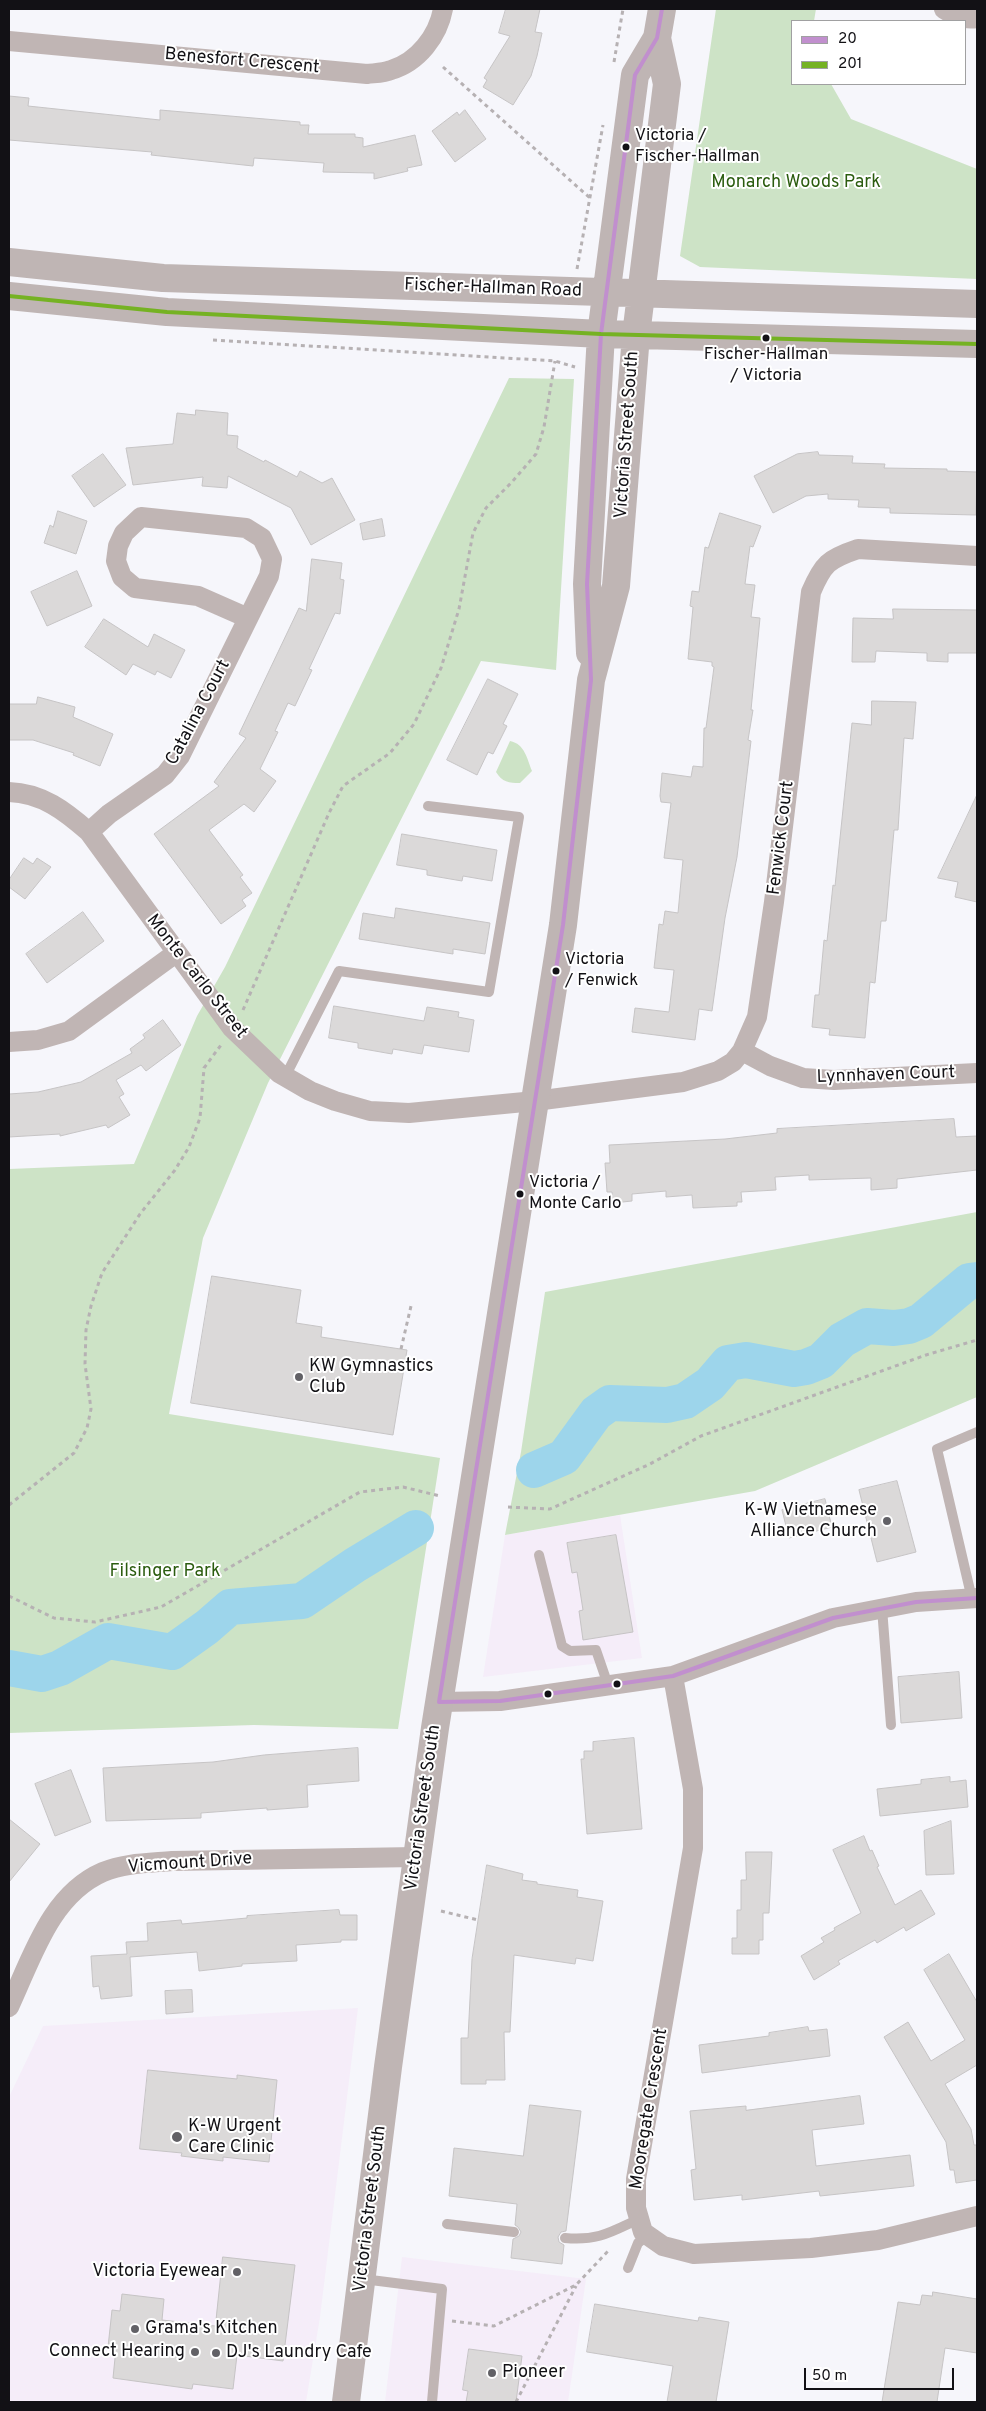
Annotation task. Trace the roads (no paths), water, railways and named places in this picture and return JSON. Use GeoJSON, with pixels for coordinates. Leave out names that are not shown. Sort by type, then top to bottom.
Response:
{"type":"FeatureCollection","features":[{"type":"Feature","properties":{"kind":"main road","name":"Victoria Street South"},"geometry":{"type":"LineString","coordinates":[[591,680],[587,584],[601,334],[635,75],[657,38],[662,9]]}},
{"type":"Feature","properties":{"kind":"main road","name":"Victoria Street South"},"geometry":{"type":"LineString","coordinates":[[346,2402],[416,1857],[439,1702],[563,925],[591,680],[616,586],[640,294],[667,84],[657,38]]}},
{"type":"Feature","properties":{"kind":"main road","name":"Fischer-Hallman Road"},"geometry":{"type":"LineString","coordinates":[[9,262],[163,278],[977,304]]}},
{"type":"Feature","properties":{"kind":"main road"},"geometry":{"type":"LineString","coordinates":[[9,296],[168,312],[601,334],[977,344]]}},
{"type":"Feature","properties":{"kind":"street","name":"Benesfort Crescent"},"geometry":{"type":"LineString","coordinates":[[9,41],[368,74],[392,70],[412,59],[423,50],[433,37],[443,9]]}},
{"type":"Feature","properties":{"kind":"street"},"geometry":{"type":"LineString","coordinates":[[944,9],[955,16],[969,19],[977,18]]}},
{"type":"Feature","properties":{"kind":"street","name":"Catalina Court"},"geometry":{"type":"LineString","coordinates":[[89,832],[110,814],[165,775],[180,756],[269,576],[272,559],[262,538],[246,528],[141,517],[124,533],[118,546],[116,561],[122,577],[135,588],[198,596],[248,618]]}},
{"type":"Feature","properties":{"kind":"street","name":"Fenwick Court"},"geometry":{"type":"LineString","coordinates":[[535,1101],[683,1082],[718,1071],[733,1062],[742,1051],[757,1017],[775,893],[812,592],[821,569],[839,556],[858,549],[977,556]]}},
{"type":"Feature","properties":{"kind":"street","name":"Monte Carlo Street"},"geometry":{"type":"LineString","coordinates":[[9,792],[39,797],[65,811],[89,832],[232,1028],[285,1077],[335,1101],[370,1111],[409,1113],[535,1101]]}},
{"type":"Feature","properties":{"kind":"street"},"geometry":{"type":"LineString","coordinates":[[9,1042],[38,1040],[69,1031],[176,953]]}},
{"type":"Feature","properties":{"kind":"street","name":"Lynnhaven Court"},"geometry":{"type":"LineString","coordinates":[[742,1051],[770,1066],[803,1078],[834,1080],[977,1073]]}},
{"type":"Feature","properties":{"kind":"street"},"geometry":{"type":"LineString","coordinates":[[439,1702],[500,1701],[673,1676],[833,1618],[916,1602],[975,1598]]}},
{"type":"Feature","properties":{"kind":"street","name":"Mooregate Crescent"},"geometry":{"type":"LineString","coordinates":[[644,2227],[636,2208],[636,2179],[692,1848],[692,1789],[673,1676]]}},
{"type":"Feature","properties":{"kind":"street","name":"Vicmount Drive"},"geometry":{"type":"LineString","coordinates":[[9,2007],[46,1928],[63,1900],[82,1884],[104,1871],[133,1865],[172,1861],[416,1857]]}},
{"type":"Feature","properties":{"kind":"street"},"geometry":{"type":"LineString","coordinates":[[644,2227],[663,2246],[694,2254],[811,2248],[878,2240],[977,2216]]}},
{"type":"Feature","properties":{"kind":"lane"},"geometry":{"type":"LineString","coordinates":[[285,1077],[339,971],[489,992],[519,817],[428,806]]}},
{"type":"Feature","properties":{"kind":"lane"},"geometry":{"type":"LineString","coordinates":[[975,1598],[937,1449],[977,1432]]}},
{"type":"Feature","properties":{"kind":"lane"},"geometry":{"type":"LineString","coordinates":[[539,1554],[562,1646],[570,1651],[596,1650],[608,1685]]}},
{"type":"Feature","properties":{"kind":"lane"},"geometry":{"type":"LineString","coordinates":[[882,1608],[891,1726]]}},
{"type":"Feature","properties":{"kind":"lane"},"geometry":{"type":"LineString","coordinates":[[447,2224],[514,2232]]}},
{"type":"Feature","properties":{"kind":"lane"},"geometry":{"type":"LineString","coordinates":[[565,2238],[579,2239],[604,2236],[644,2227]]}},
{"type":"Feature","properties":{"kind":"lane"},"geometry":{"type":"LineString","coordinates":[[628,2268],[644,2227]]}},
{"type":"Feature","properties":{"kind":"lane"},"geometry":{"type":"LineString","coordinates":[[362,2279],[442,2289],[432,2402]]}},
{"type":"Feature","properties":{"kind":"waterway"},"geometry":{"type":"LineString","coordinates":[[534,1470],[564,1457],[596,1413],[610,1403],[667,1405],[685,1401],[710,1384],[728,1363],[746,1360],[794,1369],[806,1367],[821,1361],[842,1340],[867,1326],[894,1328],[909,1326],[921,1321],[969,1281],[977,1280]]}},
{"type":"Feature","properties":{"kind":"waterway"},"geometry":{"type":"LineString","coordinates":[[9,1668],[42,1674],[60,1668],[108,1641],[172,1652],[207,1627],[230,1607],[302,1601],[355,1565],[416,1528]]}},
{"type":"Feature","properties":{"kind":"place","name":"Victoria / Fischer-Hallman"},"geometry":{"type":"Point","coordinates":[626,147]}},
{"type":"Feature","properties":{"kind":"place","name":"Fischer-Hallman / Victoria"},"geometry":{"type":"Point","coordinates":[766,338]}},
{"type":"Feature","properties":{"kind":"place","name":"Victoria / Fenwick"},"geometry":{"type":"Point","coordinates":[556,971]}},
{"type":"Feature","properties":{"kind":"place","name":"Victoria / Monte Carlo"},"geometry":{"type":"Point","coordinates":[520,1194]}},
{"type":"Feature","properties":{"kind":"place","name":"KW Gymnastics Club"},"geometry":{"type":"Point","coordinates":[299,1377]}},
{"type":"Feature","properties":{"kind":"place","name":"K-W Vietnamese Alliance Church"},"geometry":{"type":"Point","coordinates":[887,1521]}},
{"type":"Feature","properties":{"kind":"place","name":"K-W Urgent Care Clinic"},"geometry":{"type":"Point","coordinates":[177,2137]}},
{"type":"Feature","properties":{"kind":"place","name":"Victoria Eyewear"},"geometry":{"type":"Point","coordinates":[237,2272]}},
{"type":"Feature","properties":{"kind":"place","name":"Grama's Kitchen"},"geometry":{"type":"Point","coordinates":[135,2329]}},
{"type":"Feature","properties":{"kind":"place","name":"Connect Hearing"},"geometry":{"type":"Point","coordinates":[195,2352]}},
{"type":"Feature","properties":{"kind":"place","name":"DJ's Laundry Cafe"},"geometry":{"type":"Point","coordinates":[216,2353]}},
{"type":"Feature","properties":{"kind":"place","name":"Pioneer"},"geometry":{"type":"Point","coordinates":[492,2373]}},
{"type":"Feature","properties":{"kind":"park label","name":"Monarch Woods Park"},"geometry":{"type":"Point","coordinates":[796,183]}},
{"type":"Feature","properties":{"kind":"park label","name":"Filsinger Park"},"geometry":{"type":"Point","coordinates":[165,1572]}}]}
